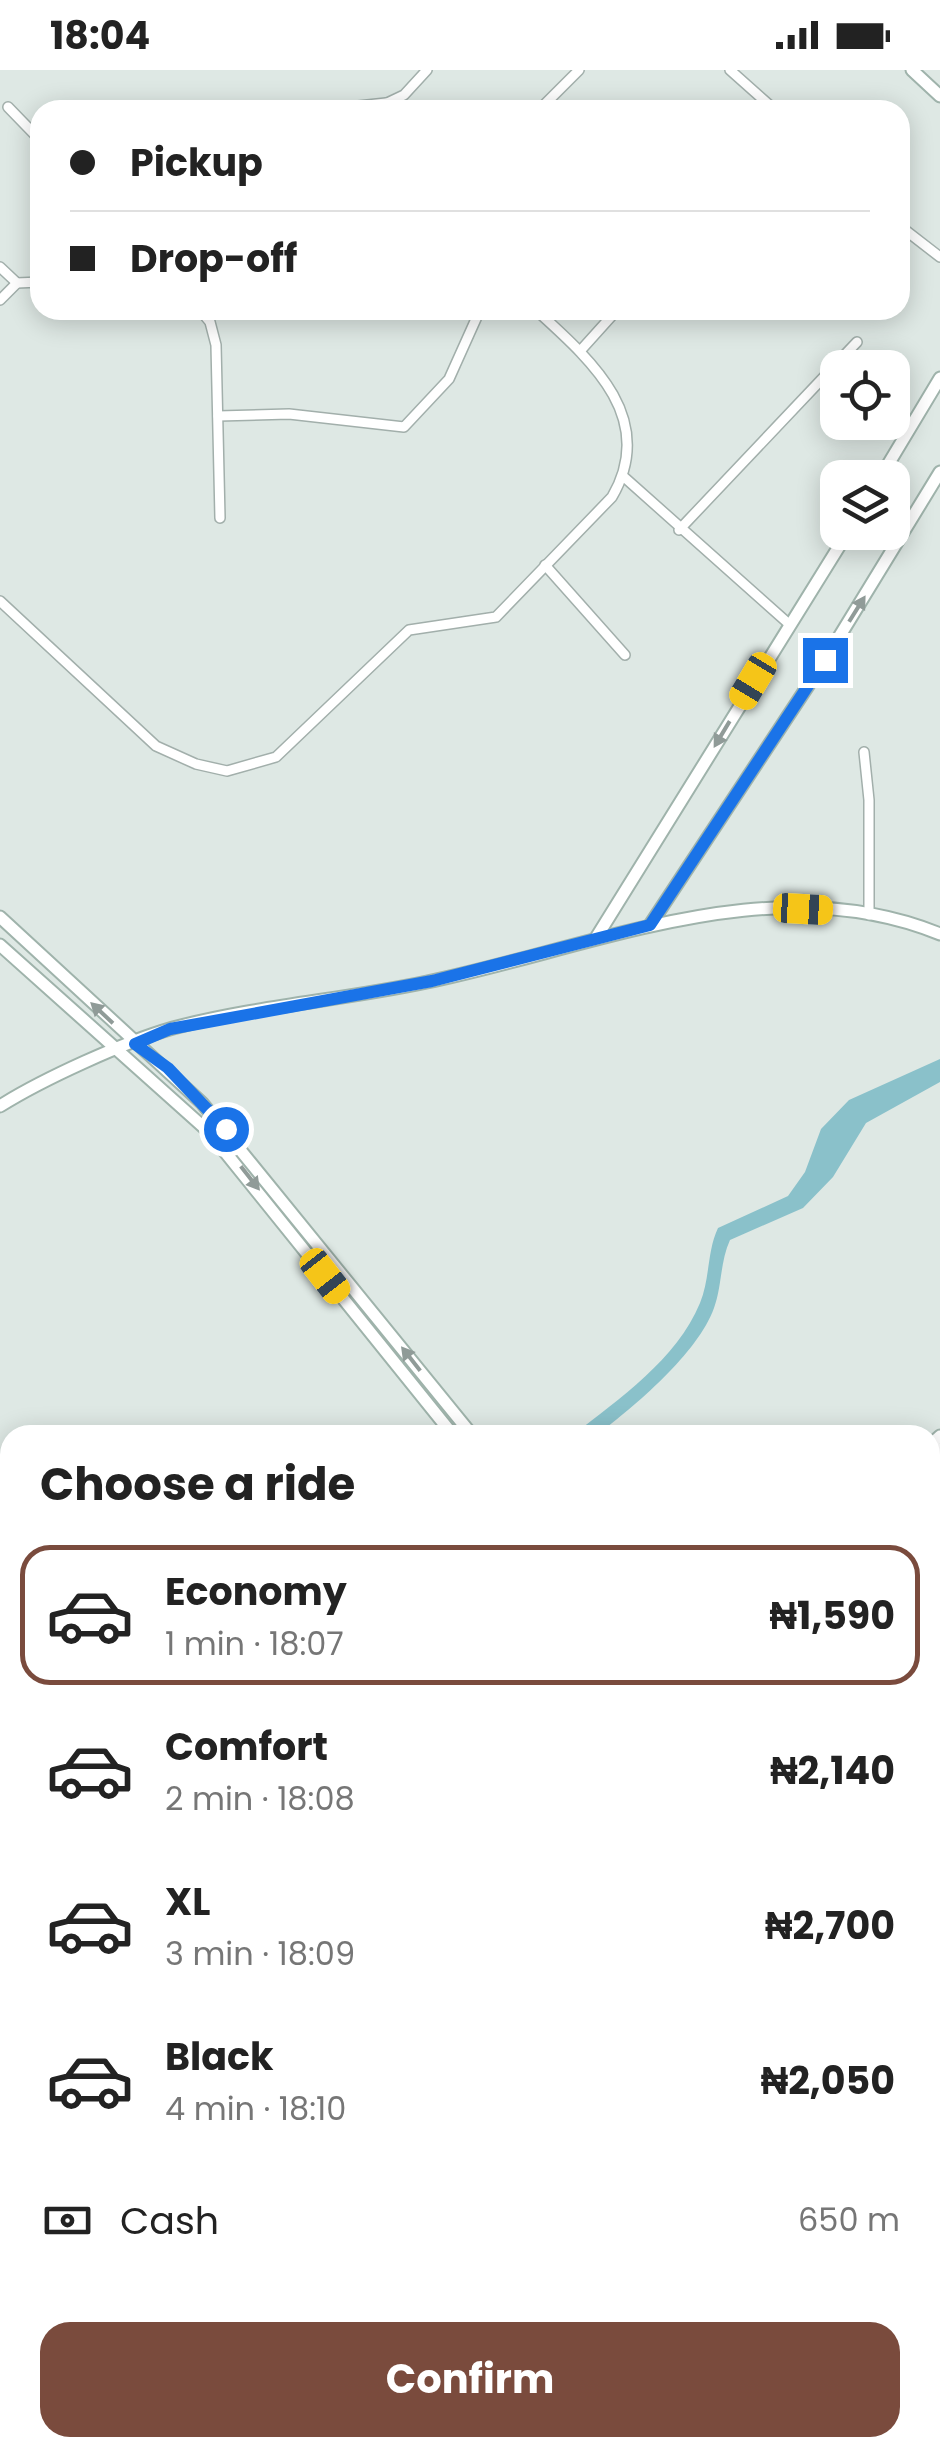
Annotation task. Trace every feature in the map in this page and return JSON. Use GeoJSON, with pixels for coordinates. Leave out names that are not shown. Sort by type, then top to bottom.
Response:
{"type":"FeatureCollection","features":[{"type":"Feature","properties":{"kind":"street"},"geometry":{"type":"LineString","coordinates":[[398,100],[427,70]]}},
{"type":"Feature","properties":{"kind":"street"},"geometry":{"type":"LineString","coordinates":[[549,100],[580,70]]}},
{"type":"Feature","properties":{"kind":"street"},"geometry":{"type":"LineString","coordinates":[[730,70],[764,100]]}},
{"type":"Feature","properties":{"kind":"street"},"geometry":{"type":"LineString","coordinates":[[912,70],[940,96]]}},
{"type":"Feature","properties":{"kind":"street"},"geometry":{"type":"LineString","coordinates":[[8,108],[30,130]]}},
{"type":"Feature","properties":{"kind":"street"},"geometry":{"type":"LineString","coordinates":[[910,234],[940,256]]}},
{"type":"Feature","properties":{"kind":"street"},"geometry":{"type":"LineString","coordinates":[[0,267],[17,283]]}},
{"type":"Feature","properties":{"kind":"street"},"geometry":{"type":"LineString","coordinates":[[0,300],[17,283],[30,282]]}},
{"type":"Feature","properties":{"kind":"street"},"geometry":{"type":"LineString","coordinates":[[208,320],[216,345],[220,518]]}},
{"type":"Feature","properties":{"kind":"street"},"geometry":{"type":"LineString","coordinates":[[218,416],[289,414],[404,427],[449,379],[476,320]]}},
{"type":"Feature","properties":{"kind":"street"},"geometry":{"type":"LineString","coordinates":[[0,601],[156,746],[196,764],[227,771],[276,757],[409,630],[496,617],[612,497],[624,476],[628,455],[622,415],[610,389],[581,350],[547,320]]}},
{"type":"Feature","properties":{"kind":"street"},"geometry":{"type":"LineString","coordinates":[[581,350],[608,320]]}},
{"type":"Feature","properties":{"kind":"street"},"geometry":{"type":"LineString","coordinates":[[679,530],[857,342]]}},
{"type":"Feature","properties":{"kind":"street"},"geometry":{"type":"LineString","coordinates":[[891,460],[940,378]]}},
{"type":"Feature","properties":{"kind":"street"},"geometry":{"type":"LineString","coordinates":[[650,925],[833,648],[940,472]]}},
{"type":"Feature","properties":{"kind":"street"},"geometry":{"type":"LineString","coordinates":[[624,476],[679,530],[789,624]]}},
{"type":"Feature","properties":{"kind":"street"},"geometry":{"type":"LineString","coordinates":[[596,938],[836,550]]}},
{"type":"Feature","properties":{"kind":"street"},"geometry":{"type":"LineString","coordinates":[[545,565],[624,655]]}},
{"type":"Feature","properties":{"kind":"street"},"geometry":{"type":"LineString","coordinates":[[864,752],[869,800],[869,915]]}},
{"type":"Feature","properties":{"kind":"street"},"geometry":{"type":"LineString","coordinates":[[0,1106],[170,1029],[432,981],[650,925],[750,910],[869,915],[940,934]]}},
{"type":"Feature","properties":{"kind":"street"},"geometry":{"type":"LineString","coordinates":[[0,917],[135,1044],[168,1068],[250,1156],[464,1425]]}},
{"type":"Feature","properties":{"kind":"street"},"geometry":{"type":"LineString","coordinates":[[0,945],[209,1132],[445,1425]]}},
{"type":"Feature","properties":{"kind":"water"},"geometry":{"type":"Polygon","coordinates":[[[940,1059],[940,1082],[866,1123],[833,1177],[803,1208],[730,1240],[717,1300],[694,1343],[664,1378],[609,1425],[586,1425],[662,1360],[690,1323],[700,1303],[718,1228],[788,1196],[805,1172],[821,1129],[849,1100],[940,1059]]]}},
{"type":"Feature","properties":{"kind":"route"},"geometry":{"type":"LineString","coordinates":[[226,1129],[168,1068],[135,1044],[170,1029],[432,981],[650,925],[825,660]]}}]}
